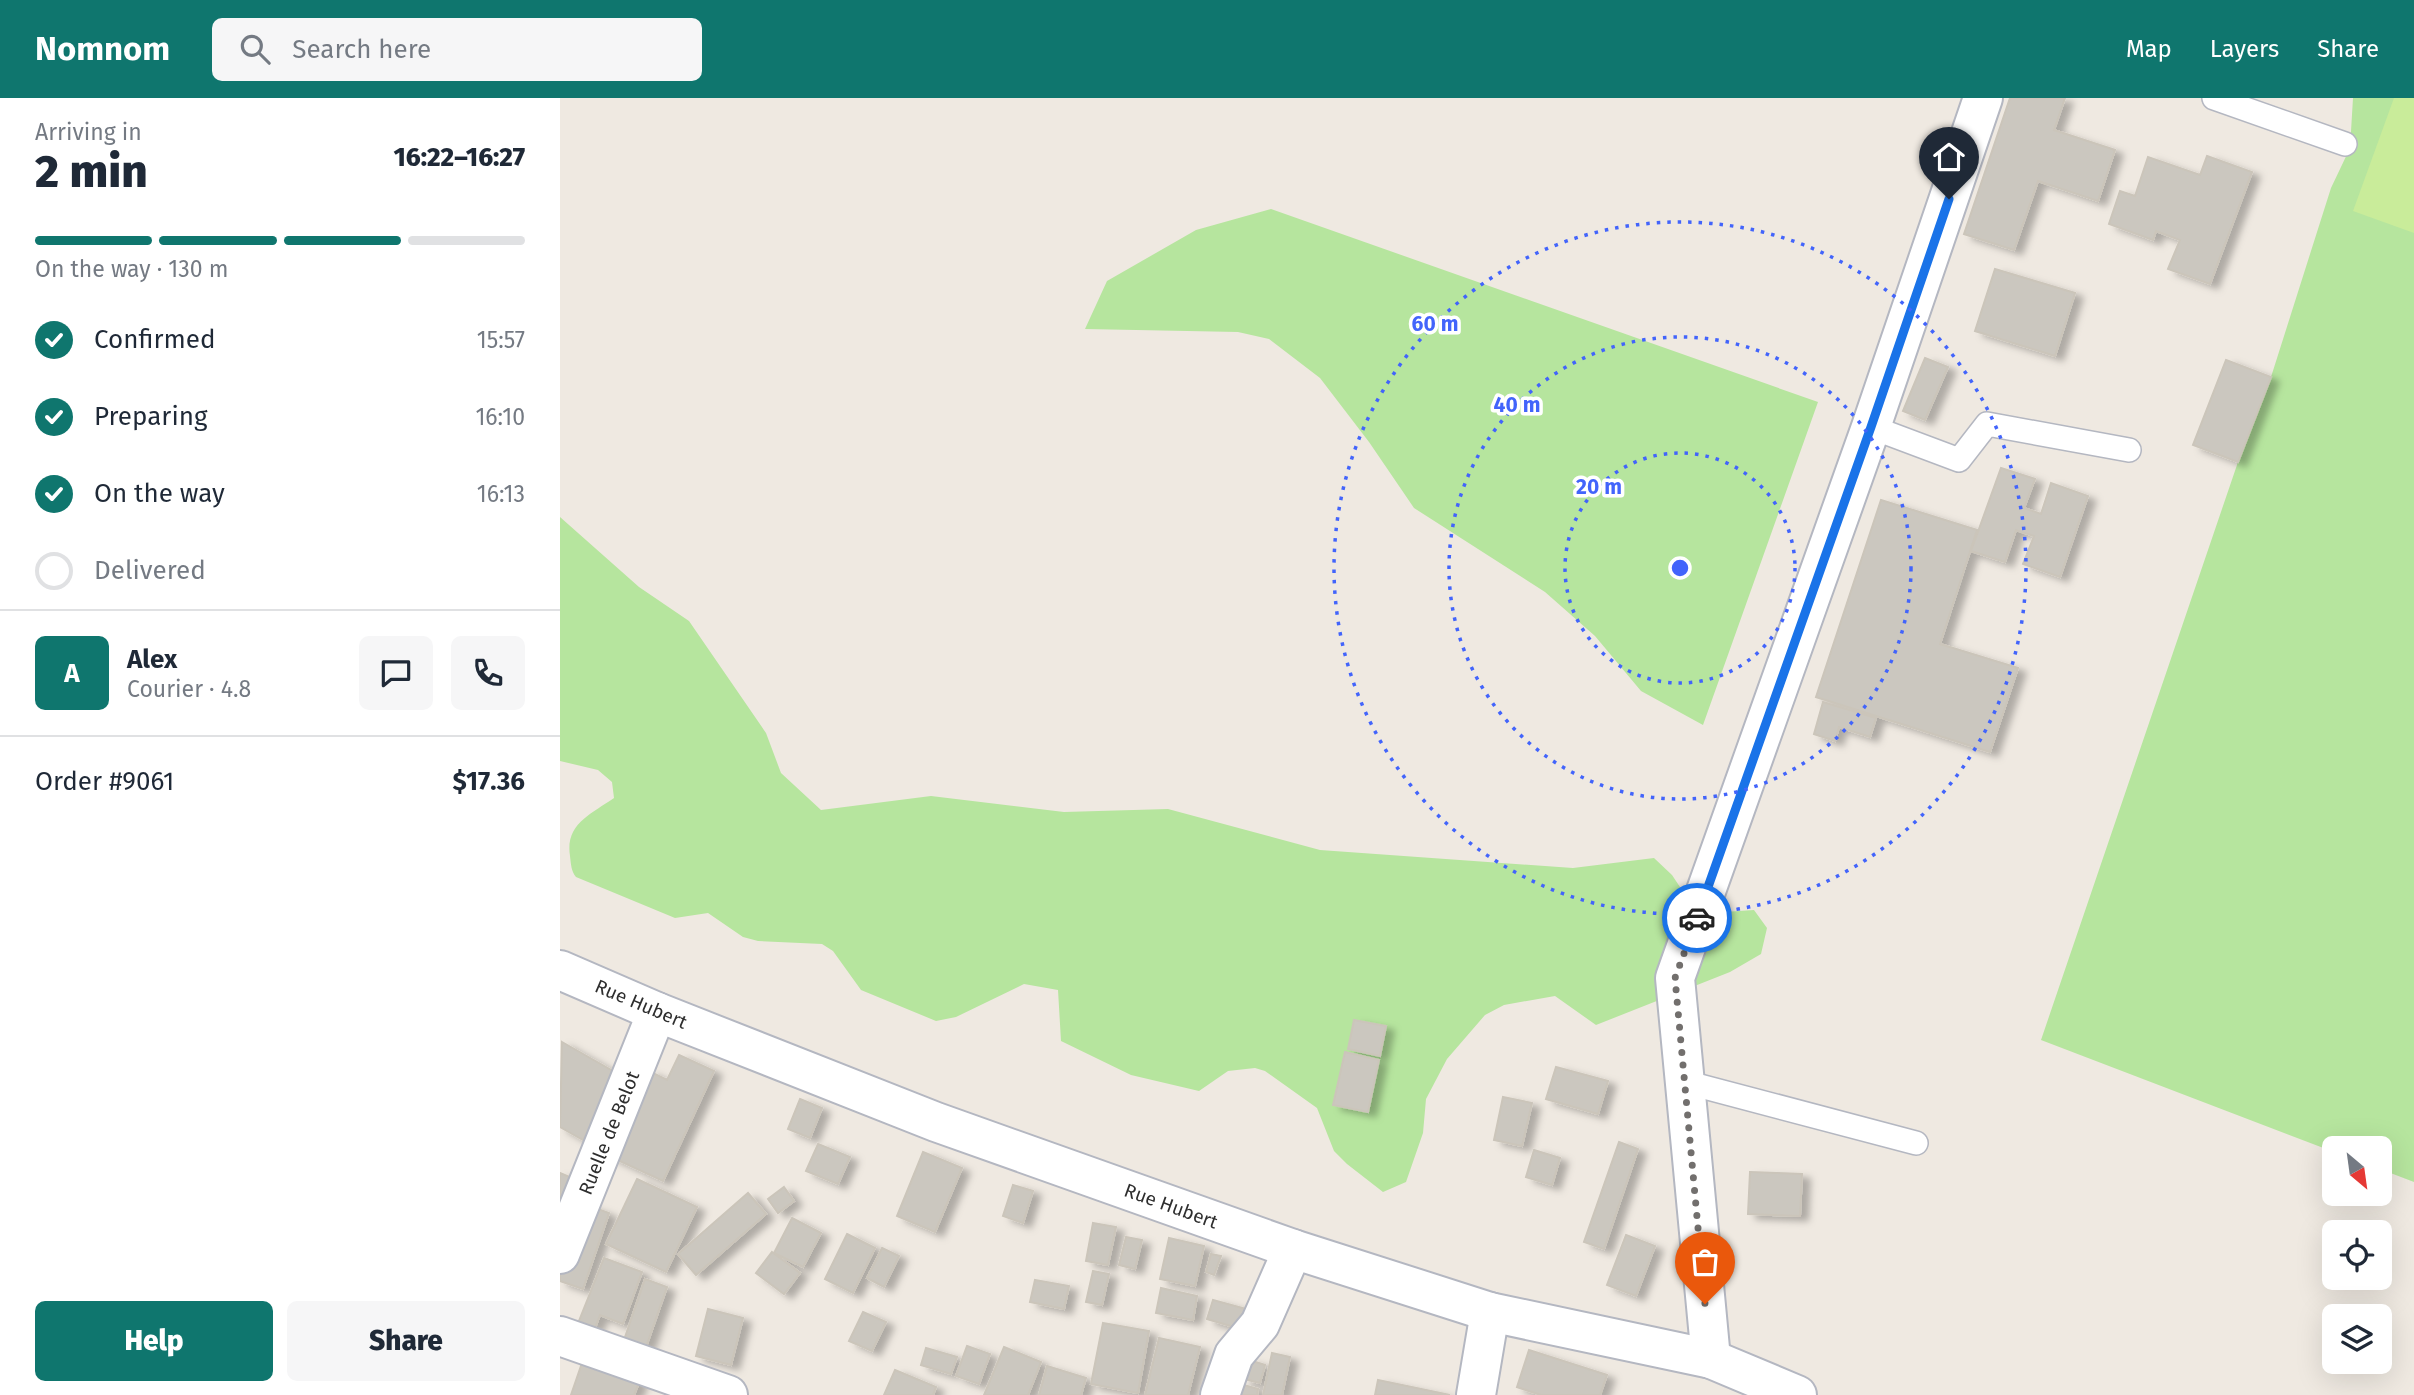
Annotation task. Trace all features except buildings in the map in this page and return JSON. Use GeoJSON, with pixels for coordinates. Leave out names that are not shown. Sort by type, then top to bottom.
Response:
{"type":"FeatureCollection","features":[{"type":"Feature","properties":{"kind":"street"},"geometry":{"type":"LineString","coordinates":[[1711,1359],[1675,978],[1871,427],[1983,98]]}},
{"type":"Feature","properties":{"kind":"street","name":"Rue Hubert"},"geometry":{"type":"LineString","coordinates":[[560,970],[657,1012],[936,1122],[1293,1249],[1490,1312],[1711,1359],[1797,1395]]}},
{"type":"Feature","properties":{"kind":"street","name":"Ruelle de Belot"},"geometry":{"type":"LineString","coordinates":[[560,1254],[657,1012]]}},
{"type":"Feature","properties":{"kind":"street"},"geometry":{"type":"LineString","coordinates":[[1220,1395],[1234,1355],[1260,1324],[1293,1249]]}},
{"type":"Feature","properties":{"kind":"street"},"geometry":{"type":"LineString","coordinates":[[1476,1395],[1490,1312]]}},
{"type":"Feature","properties":{"kind":"street"},"geometry":{"type":"LineString","coordinates":[[560,1336],[728,1395]]}},
{"type":"Feature","properties":{"kind":"lane"},"geometry":{"type":"LineString","coordinates":[[2214,98],[2344,144]]}},
{"type":"Feature","properties":{"kind":"lane"},"geometry":{"type":"LineString","coordinates":[[1871,427],[1959,460],[1987,424],[2129,450]]}},
{"type":"Feature","properties":{"kind":"lane"},"geometry":{"type":"LineString","coordinates":[[1685,1082],[1916,1143]]}},
{"type":"Feature","properties":{"kind":"green space"},"geometry":{"type":"Polygon","coordinates":[[[2353,98],[2414,98],[2414,1182],[2392,1174],[2392,1136],[2322,1136],[2322,1147],[2041,1040],[2238,462],[2271,377],[2331,188],[2350,148],[2353,98]]]}},
{"type":"Feature","properties":{"kind":"green space"},"geometry":{"type":"Polygon","coordinates":[[[2394,98],[2414,98],[2414,233],[2353,211],[2394,98]]]}},
{"type":"Feature","properties":{"kind":"green space"},"geometry":{"type":"Polygon","coordinates":[[[1271,209],[1818,402],[1703,725],[1641,691],[1595,636],[1545,592],[1414,508],[1369,442],[1320,378],[1269,339],[1238,332],[1085,329],[1107,281],[1196,230],[1271,209]]]}},
{"type":"Feature","properties":{"kind":"green space"},"geometry":{"type":"Polygon","coordinates":[[[560,517],[639,587],[689,621],[766,733],[781,773],[821,810],[931,796],[1064,812],[1168,809],[1320,850],[1573,868],[1654,858],[1672,875],[1694,908],[1724,912],[1754,910],[1767,928],[1761,954],[1730,972],[1596,1025],[1555,996],[1504,1005],[1485,1015],[1447,1059],[1426,1099],[1423,1133],[1406,1182],[1383,1192],[1334,1151],[1317,1108],[1265,1071],[1255,1068],[1228,1071],[1199,1091],[1131,1075],[1061,1041],[1058,990],[1024,984],[956,1017],[936,1021],[861,990],[833,951],[822,944],[758,941],[743,937],[708,913],[675,918],[576,877],[570,856],[572,836],[582,821],[614,798],[612,782],[598,770],[560,761],[560,517]]]}},
{"type":"Feature","properties":{"kind":"way so far"},"geometry":{"type":"LineString","coordinates":[[1697,918],[1675,978],[1705,1304]]}},
{"type":"Feature","properties":{"kind":"route"},"geometry":{"type":"LineString","coordinates":[[1697,918],[1949,199]]}}]}
